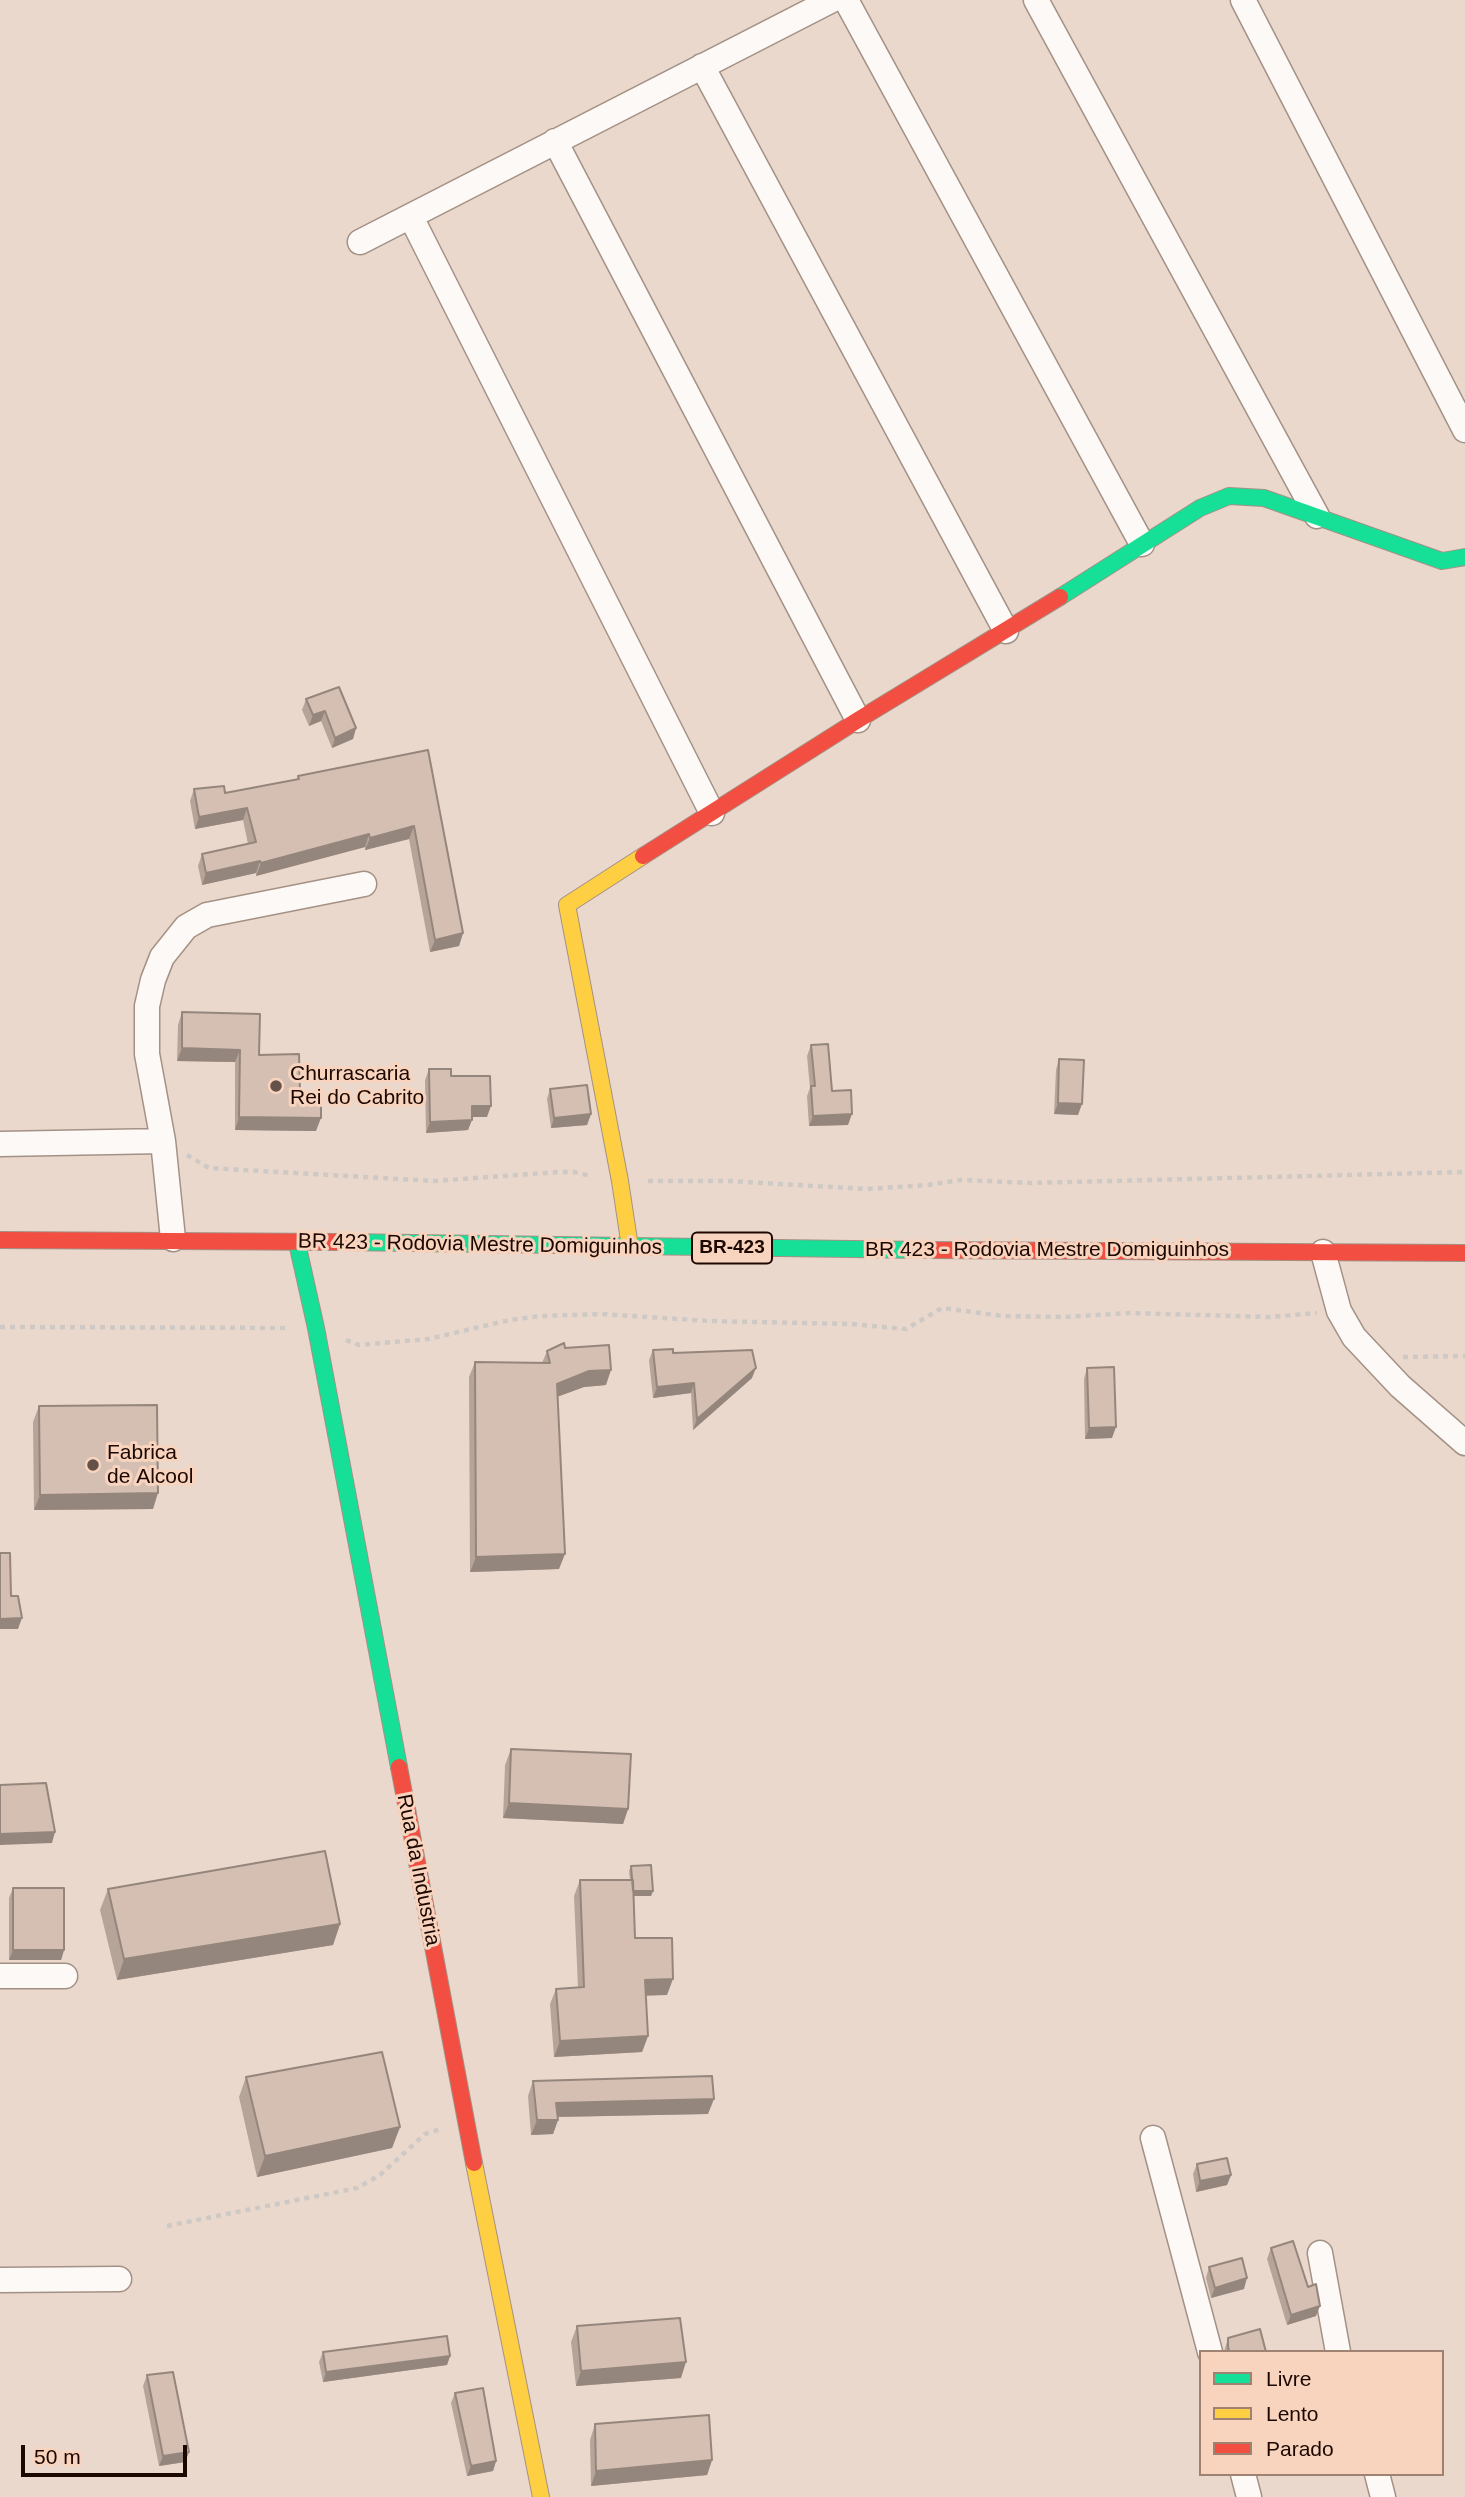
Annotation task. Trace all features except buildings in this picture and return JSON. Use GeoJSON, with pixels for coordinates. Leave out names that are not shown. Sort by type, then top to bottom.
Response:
{"type":"FeatureCollection","features":[{"type":"Feature","properties":{"kind":"street"},"geometry":{"type":"LineString","coordinates":[[360,242],[832,0]]}},
{"type":"Feature","properties":{"kind":"street"},"geometry":{"type":"LineString","coordinates":[[846,0],[1142,544]]}},
{"type":"Feature","properties":{"kind":"street"},"geometry":{"type":"LineString","coordinates":[[1036,0],[1317,516]]}},
{"type":"Feature","properties":{"kind":"street"},"geometry":{"type":"LineString","coordinates":[[1243,0],[1465,430]]}},
{"type":"Feature","properties":{"kind":"street"},"geometry":{"type":"LineString","coordinates":[[702,66],[1006,631]]}},
{"type":"Feature","properties":{"kind":"street"},"geometry":{"type":"LineString","coordinates":[[555,141],[858,720]]}},
{"type":"Feature","properties":{"kind":"street"},"geometry":{"type":"LineString","coordinates":[[411,217],[712,813]]}},
{"type":"Feature","properties":{"kind":"street"},"geometry":{"type":"LineString","coordinates":[[630,1247],[568,905],[858,720],[1006,631],[1200,508],[1230,496],[1264,498],[1442,561],[1465,557]]}},
{"type":"Feature","properties":{"kind":"street"},"geometry":{"type":"LineString","coordinates":[[173,1239],[163,1141],[147,1055],[147,1006],[162,957],[186,927],[207,915],[364,884]]}},
{"type":"Feature","properties":{"kind":"street"},"geometry":{"type":"LineString","coordinates":[[0,1144],[163,1141]]}},
{"type":"Feature","properties":{"kind":"street","name":"BR 423 - Rodovia Mestre Domiguinhos"},"geometry":{"type":"LineString","coordinates":[[0,1240],[173,1239],[630,1247],[1465,1253]]}},
{"type":"Feature","properties":{"kind":"street","name":"Rua da Industria"},"geometry":{"type":"LineString","coordinates":[[297,1243],[316,1328],[466,2121],[541,2497]]}},
{"type":"Feature","properties":{"kind":"street"},"geometry":{"type":"LineString","coordinates":[[1323,1252],[1339,1311],[1364,1349],[1400,1386],[1465,1443]]}},
{"type":"Feature","properties":{"kind":"street"},"geometry":{"type":"LineString","coordinates":[[0,1976],[65,1976]]}},
{"type":"Feature","properties":{"kind":"street"},"geometry":{"type":"LineString","coordinates":[[1153,2138],[1209,2350]]}},
{"type":"Feature","properties":{"kind":"street"},"geometry":{"type":"LineString","coordinates":[[1320,2253],[1338,2350]]}},
{"type":"Feature","properties":{"kind":"street"},"geometry":{"type":"LineString","coordinates":[[0,2280],[119,2279]]}},
{"type":"Feature","properties":{"kind":"street"},"geometry":{"type":"LineString","coordinates":[[1244,2476],[1249,2497]]}},
{"type":"Feature","properties":{"kind":"street"},"geometry":{"type":"LineString","coordinates":[[1377,2476],[1382,2497]]}},
{"type":"Feature","properties":{"kind":"path"},"geometry":{"type":"LineString","coordinates":[[163,1141],[209,1168],[434,1181],[574,1172],[620,1181],[729,1181],[866,1189],[961,1180],[1032,1183],[1465,1172]]}},
{"type":"Feature","properties":{"kind":"path"},"geometry":{"type":"LineString","coordinates":[[0,1327],[316,1328],[359,1345],[428,1339],[510,1320],[602,1314],[709,1321],[851,1324],[906,1329],[942,1308],[1003,1317],[1129,1313],[1269,1317],[1339,1311]]}},
{"type":"Feature","properties":{"kind":"path"},"geometry":{"type":"LineString","coordinates":[[1401,1357],[1465,1356]]}},
{"type":"Feature","properties":{"kind":"path"},"geometry":{"type":"LineString","coordinates":[[167,2227],[357,2188],[380,2175],[425,2134],[466,2121]]}},
{"type":"Feature","properties":{"kind":"traffic: fast"},"geometry":{"type":"LineString","coordinates":[[1060,597],[1200,508],[1229,496],[1264,498],[1442,561],[1465,557]]}},
{"type":"Feature","properties":{"kind":"traffic: fast"},"geometry":{"type":"LineString","coordinates":[[340,1242],[924,1250]]}},
{"type":"Feature","properties":{"kind":"traffic: fast"},"geometry":{"type":"LineString","coordinates":[[297,1243],[316,1328],[399,1767]]}},
{"type":"Feature","properties":{"kind":"traffic: slow"},"geometry":{"type":"LineString","coordinates":[[630,1247],[620,1181],[567,905],[643,856]]}},
{"type":"Feature","properties":{"kind":"traffic: slow"},"geometry":{"type":"LineString","coordinates":[[474,2163],[541,2497]]}},
{"type":"Feature","properties":{"kind":"traffic: jam"},"geometry":{"type":"LineString","coordinates":[[643,856],[1060,597]]}},
{"type":"Feature","properties":{"kind":"traffic: jam"},"geometry":{"type":"LineString","coordinates":[[0,1240],[340,1242]]}},
{"type":"Feature","properties":{"kind":"traffic: jam"},"geometry":{"type":"LineString","coordinates":[[924,1250],[1465,1253]]}},
{"type":"Feature","properties":{"kind":"traffic: jam"},"geometry":{"type":"LineString","coordinates":[[399,1767],[474,2163]]}},
{"type":"Feature","properties":{"kind":"place","name":"Churrascaria Rei do Cabrito"},"geometry":{"type":"Point","coordinates":[276,1086]}},
{"type":"Feature","properties":{"kind":"place","name":"Fabrica de Alcool"},"geometry":{"type":"Point","coordinates":[93,1465]}}]}
